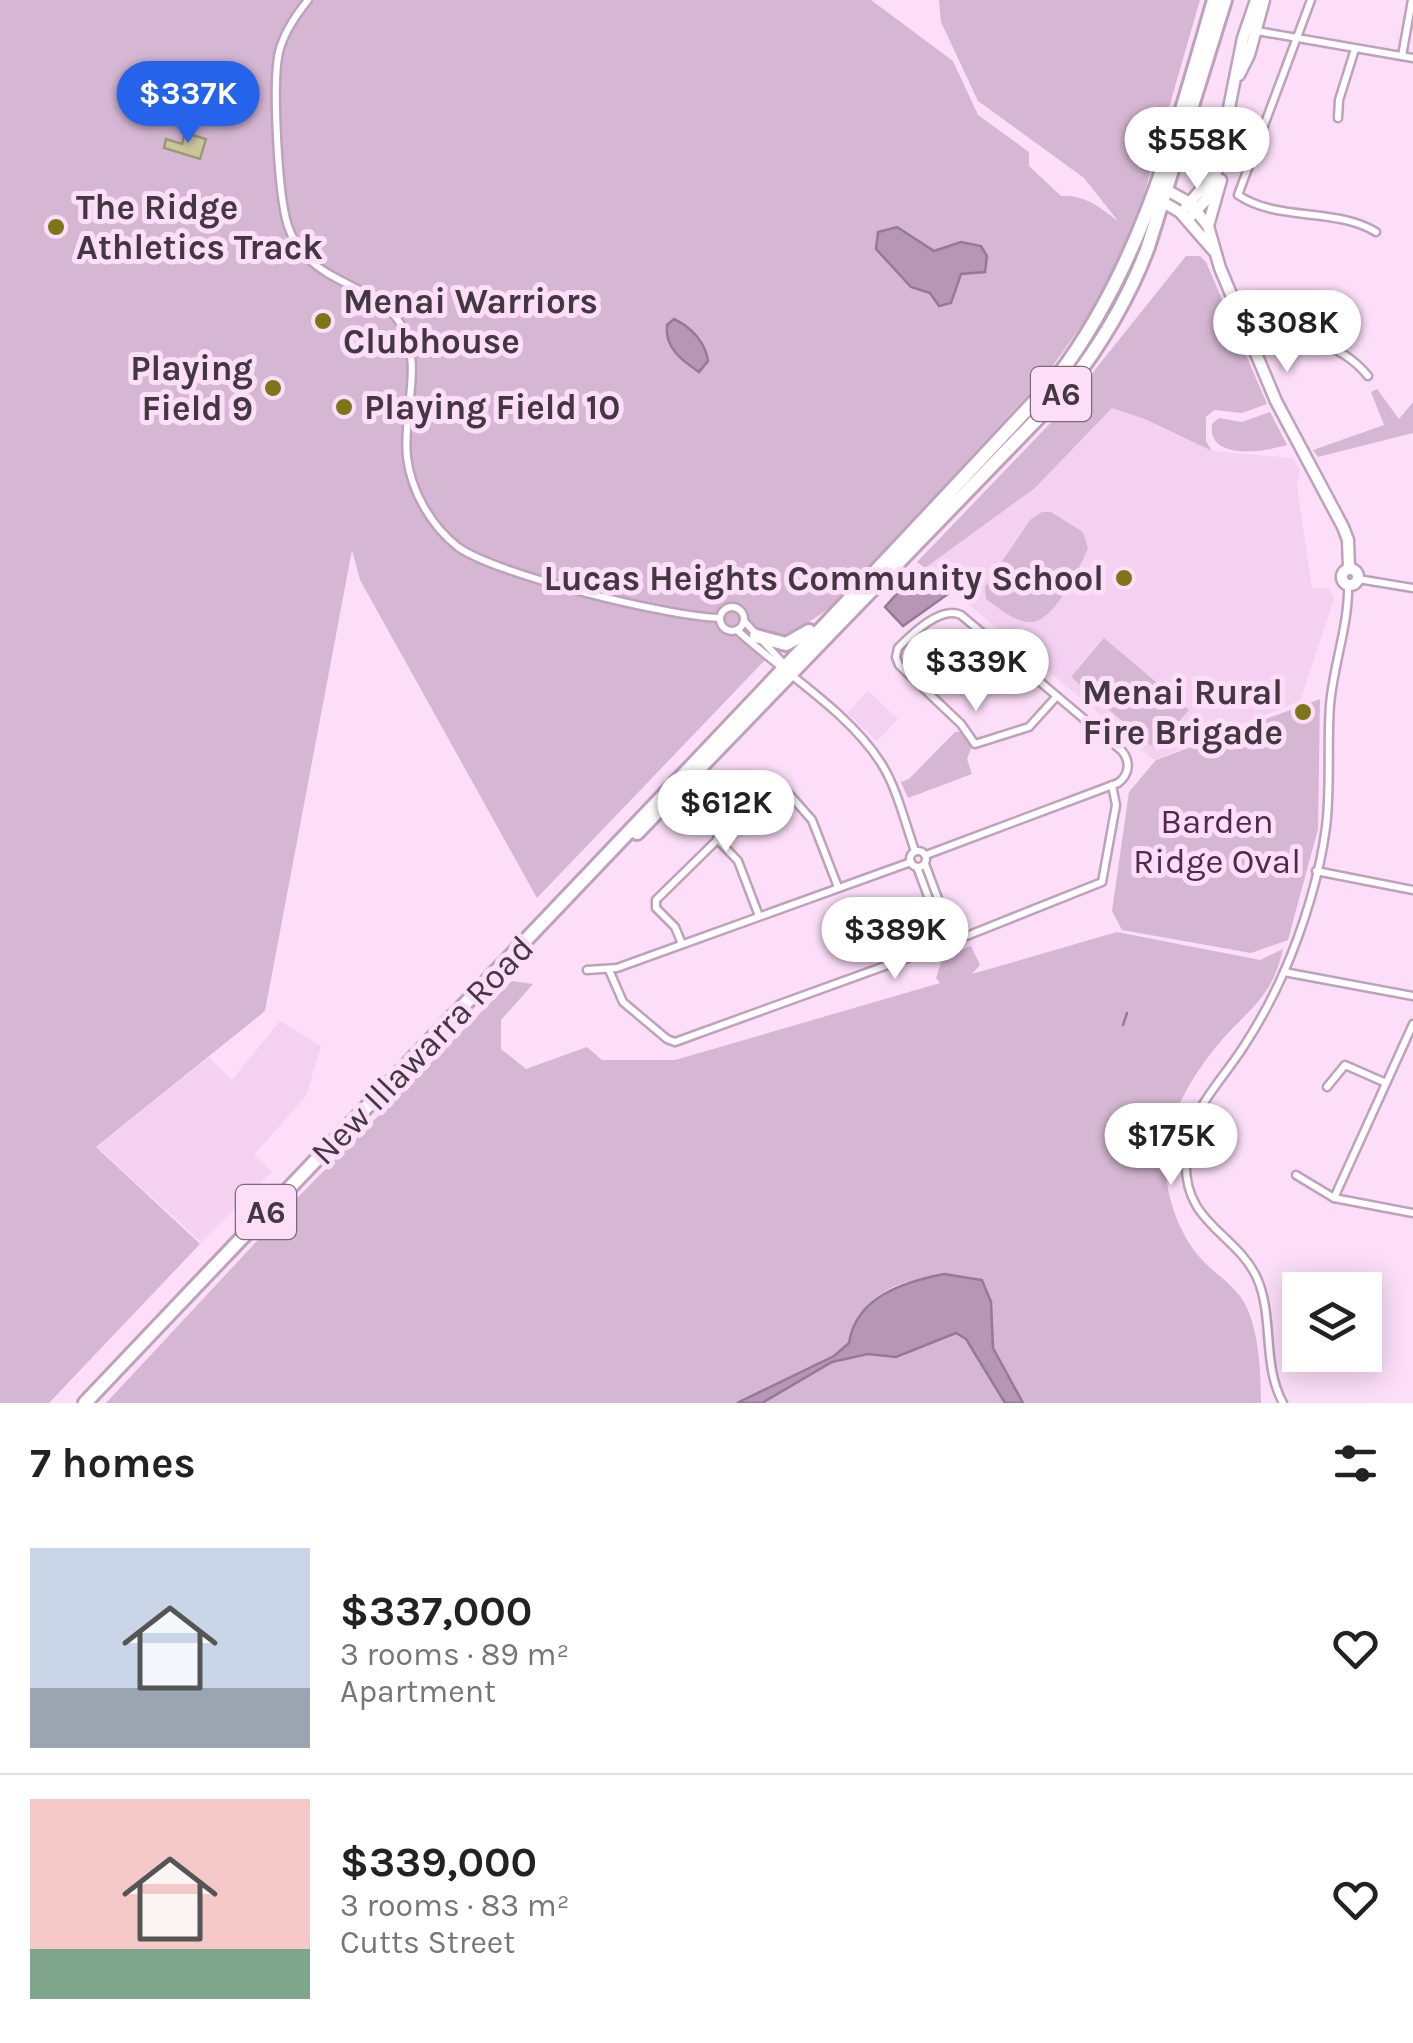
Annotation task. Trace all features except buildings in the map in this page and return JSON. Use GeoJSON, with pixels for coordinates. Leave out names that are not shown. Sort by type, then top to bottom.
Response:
{"type":"FeatureCollection","features":[{"type":"Feature","properties":{"kind":"highway","name":"New Illawarra Road"},"geometry":{"type":"LineString","coordinates":[[785,670],[1068,386],[1115,320],[1136,279],[1214,0]]}},
{"type":"Feature","properties":{"kind":"highway","name":"New Illawarra Road"},"geometry":{"type":"LineString","coordinates":[[85,1403],[594,870],[661,811],[829,621],[1058,376],[1112,295],[1160,193],[1225,0]]}},
{"type":"Feature","properties":{"kind":"highway"},"geometry":{"type":"LineString","coordinates":[[756,636],[786,644],[829,621]]}},
{"type":"Feature","properties":{"kind":"street"},"geometry":{"type":"LineString","coordinates":[[308,0],[290,24],[277,64],[287,224],[310,260],[387,308],[404,332],[412,362],[408,462],[416,491],[430,516],[456,545],[502,568],[672,613],[720,618]]}},
{"type":"Feature","properties":{"kind":"street"},"geometry":{"type":"LineString","coordinates":[[1189,211],[1210,192],[1239,56],[1259,0]]}},
{"type":"Feature","properties":{"kind":"street"},"geometry":{"type":"LineString","coordinates":[[1236,82],[1256,30],[1259,0]]}},
{"type":"Feature","properties":{"kind":"street"},"geometry":{"type":"LineString","coordinates":[[1311,0],[1238,195],[1252,203],[1354,222],[1376,232]]}},
{"type":"Feature","properties":{"kind":"street"},"geometry":{"type":"LineString","coordinates":[[1402,56],[1412,0]]}},
{"type":"Feature","properties":{"kind":"street"},"geometry":{"type":"LineString","coordinates":[[1256,30],[1413,58]]}},
{"type":"Feature","properties":{"kind":"street"},"geometry":{"type":"LineString","coordinates":[[1239,56],[1256,30]]}},
{"type":"Feature","properties":{"kind":"street"},"geometry":{"type":"LineString","coordinates":[[1338,118],[1339,100],[1355,48]]}},
{"type":"Feature","properties":{"kind":"street"},"geometry":{"type":"LineString","coordinates":[[1220,159],[1221,179],[1208,226],[1214,250],[1276,402],[1343,527],[1348,540],[1349,569],[1356,572],[1330,704],[1326,828],[1316,871],[1284,972],[1242,1050],[1194,1118],[1186,1162],[1189,1187],[1198,1209],[1256,1274],[1263,1294],[1276,1388],[1283,1403]]}},
{"type":"Feature","properties":{"kind":"street"},"geometry":{"type":"LineString","coordinates":[[1160,193],[1208,226]]}},
{"type":"Feature","properties":{"kind":"street"},"geometry":{"type":"LineString","coordinates":[[1189,211],[1214,250]]}},
{"type":"Feature","properties":{"kind":"street"},"geometry":{"type":"LineString","coordinates":[[1253,346],[1273,338],[1336,347],[1354,358],[1368,376]]}},
{"type":"Feature","properties":{"kind":"street"},"geometry":{"type":"LineString","coordinates":[[1353,582],[1413,588]]}},
{"type":"Feature","properties":{"kind":"street"},"geometry":{"type":"LineString","coordinates":[[785,670],[744,621],[742,611],[732,606],[722,612],[724,628],[737,630],[785,670],[879,760],[950,943]]}},
{"type":"Feature","properties":{"kind":"street"},"geometry":{"type":"LineString","coordinates":[[587,970],[609,970],[838,887],[920,862],[1112,785],[1128,770],[1122,751],[1057,696],[953,611],[944,613],[906,640],[896,657],[899,665],[960,724],[975,744],[1029,727],[1057,696]]}},
{"type":"Feature","properties":{"kind":"street"},"geometry":{"type":"LineString","coordinates":[[737,630],[744,621]]}},
{"type":"Feature","properties":{"kind":"street"},"geometry":{"type":"LineString","coordinates":[[682,944],[675,927],[655,904],[658,896],[769,788],[779,785],[800,802],[812,820],[838,887]]}},
{"type":"Feature","properties":{"kind":"street"},"geometry":{"type":"LineString","coordinates":[[609,970],[623,1002],[667,1040],[676,1042],[950,943],[1102,882],[1116,805],[1112,785]]}},
{"type":"Feature","properties":{"kind":"street"},"geometry":{"type":"LineString","coordinates":[[717,839],[738,860],[759,916]]}},
{"type":"Feature","properties":{"kind":"street"},"geometry":{"type":"LineString","coordinates":[[1316,871],[1413,890]]}},
{"type":"Feature","properties":{"kind":"street"},"geometry":{"type":"LineString","coordinates":[[1284,972],[1413,996]]}},
{"type":"Feature","properties":{"kind":"street"},"geometry":{"type":"LineString","coordinates":[[1334,1198],[1413,1024]]}},
{"type":"Feature","properties":{"kind":"street"},"geometry":{"type":"LineString","coordinates":[[1327,1088],[1345,1066],[1386,1083]]}},
{"type":"Feature","properties":{"kind":"street"},"geometry":{"type":"LineString","coordinates":[[1296,1175],[1334,1198],[1412,1210]]}},
{"type":"Feature","properties":{"kind":"shaded area"},"geometry":{"type":"Polygon","coordinates":[[[897,227],[934,251],[961,242],[981,246],[987,256],[985,272],[961,274],[951,303],[939,306],[930,293],[911,287],[876,249],[878,232],[897,227]]]}},
{"type":"Feature","properties":{"kind":"shaded area"},"geometry":{"type":"Polygon","coordinates":[[[674,319],[692,331],[704,348],[708,361],[699,372],[681,358],[668,340],[667,325],[674,319]]]}},
{"type":"Feature","properties":{"kind":"shaded area","name":"Lucas Heights Community School"},"geometry":{"type":"Polygon","coordinates":[[[1112,408],[1212,451],[1293,458],[1300,470],[1297,486],[1312,588],[1328,588],[1334,599],[1300,701],[1154,760],[925,568],[1035,488],[1112,408]]]}},
{"type":"Feature","properties":{"kind":"shaded area"},"geometry":{"type":"Polygon","coordinates":[[[919,569],[948,594],[903,626],[885,607],[919,569]]]}},
{"type":"Feature","properties":{"kind":"shaded area"},"geometry":{"type":"Polygon","coordinates":[[[868,691],[898,719],[877,741],[847,713],[868,691]]]}},
{"type":"Feature","properties":{"kind":"shaded area"},"geometry":{"type":"Polygon","coordinates":[[[280,1021],[321,1046],[306,1096],[254,1155],[272,1172],[201,1242],[97,1147],[209,1057],[232,1080],[280,1021]]]}},
{"type":"Feature","properties":{"kind":"shaded area"},"geometry":{"type":"Polygon","coordinates":[[[944,1274],[982,1280],[991,1302],[993,1348],[1023,1403],[1005,1403],[966,1339],[956,1333],[896,1357],[868,1354],[832,1362],[762,1403],[737,1403],[834,1356],[849,1343],[861,1314],[884,1294],[944,1274]]]}},
{"type":"Feature","properties":{"kind":"green space"},"geometry":{"type":"Polygon","coordinates":[[[0,0],[871,0],[953,61],[978,115],[1029,152],[1029,166],[1061,196],[1085,200],[1118,221],[1084,178],[978,101],[941,22],[939,0],[1200,0],[1133,232],[1104,294],[1047,374],[830,608],[789,635],[537,898],[360,580],[352,550],[265,1011],[96,1147],[200,1244],[49,1403],[0,1403],[0,0]]]}},
{"type":"Feature","properties":{"kind":"green space"},"geometry":{"type":"Polygon","coordinates":[[[1186,256],[1200,256],[1206,262],[1267,404],[1242,413],[1214,410],[1206,417],[1206,441],[1212,451],[1112,408],[1035,488],[925,568],[917,562],[1062,411],[1186,256]]]}},
{"type":"Feature","properties":{"kind":"green space"},"geometry":{"type":"Polygon","coordinates":[[[1377,389],[1399,419],[1413,402],[1413,433],[1318,457],[1313,450],[1384,425],[1371,392],[1377,389]]]}},
{"type":"Feature","properties":{"kind":"green space"},"geometry":{"type":"Polygon","coordinates":[[[1270,412],[1287,445],[1239,451],[1218,444],[1213,436],[1212,424],[1219,418],[1242,422],[1270,412]]]}},
{"type":"Feature","properties":{"kind":"green space"},"geometry":{"type":"Polygon","coordinates":[[[1042,512],[1051,512],[1083,532],[1088,548],[1056,605],[1038,620],[1029,622],[1012,617],[986,599],[985,587],[1030,520],[1042,512]]]}},
{"type":"Feature","properties":{"kind":"green space"},"geometry":{"type":"Polygon","coordinates":[[[1104,638],[1189,710],[1155,749],[1071,677],[1104,638]]]}},
{"type":"Feature","properties":{"kind":"green space","name":"Barden Ridge Oval"},"geometry":{"type":"Polygon","coordinates":[[[1320,699],[1318,829],[1288,940],[1251,953],[1122,930],[1112,911],[1129,792],[1156,760],[1320,699]]]}},
{"type":"Feature","properties":{"kind":"green space"},"geometry":{"type":"Polygon","coordinates":[[[955,732],[961,732],[972,746],[967,759],[972,774],[908,798],[901,782],[909,779],[955,732]]]}},
{"type":"Feature","properties":{"kind":"green space"},"geometry":{"type":"Polygon","coordinates":[[[1117,932],[1260,960],[1283,949],[1264,994],[1220,1042],[1191,1082],[1176,1112],[1165,1157],[1172,1206],[1185,1237],[1248,1309],[1258,1350],[1261,1403],[1023,1403],[993,1348],[991,1302],[982,1280],[937,1278],[900,1284],[879,1295],[862,1312],[849,1343],[834,1356],[737,1403],[106,1403],[298,1197],[512,981],[533,984],[501,1020],[501,1049],[526,1069],[587,1047],[602,1060],[675,1060],[940,983],[936,978],[942,959],[971,946],[980,965],[972,974],[1117,932]]]}},
{"type":"Feature","properties":{"kind":"green space"},"geometry":{"type":"Polygon","coordinates":[[[956,1333],[966,1339],[1005,1403],[762,1403],[832,1362],[868,1354],[896,1357],[956,1333]]]}},
{"type":"Feature","properties":{"kind":"waterway"},"geometry":{"type":"LineString","coordinates":[[1123,1025],[1127,1013]]}},
{"type":"Feature","properties":{"kind":"place","name":"The Ridge Athletics Track"},"geometry":{"type":"Point","coordinates":[56,227]}},
{"type":"Feature","properties":{"kind":"place","name":"Menai Warriors Clubhouse"},"geometry":{"type":"Point","coordinates":[323,321]}},
{"type":"Feature","properties":{"kind":"place","name":"Playing Field 9"},"geometry":{"type":"Point","coordinates":[273,388]}},
{"type":"Feature","properties":{"kind":"place","name":"Playing Field 10"},"geometry":{"type":"Point","coordinates":[344,407]}},
{"type":"Feature","properties":{"kind":"place","name":"Lucas Heights Community School"},"geometry":{"type":"Point","coordinates":[1124,578]}},
{"type":"Feature","properties":{"kind":"place","name":"Menai Rural Fire Brigade"},"geometry":{"type":"Point","coordinates":[1303,712]}}]}
